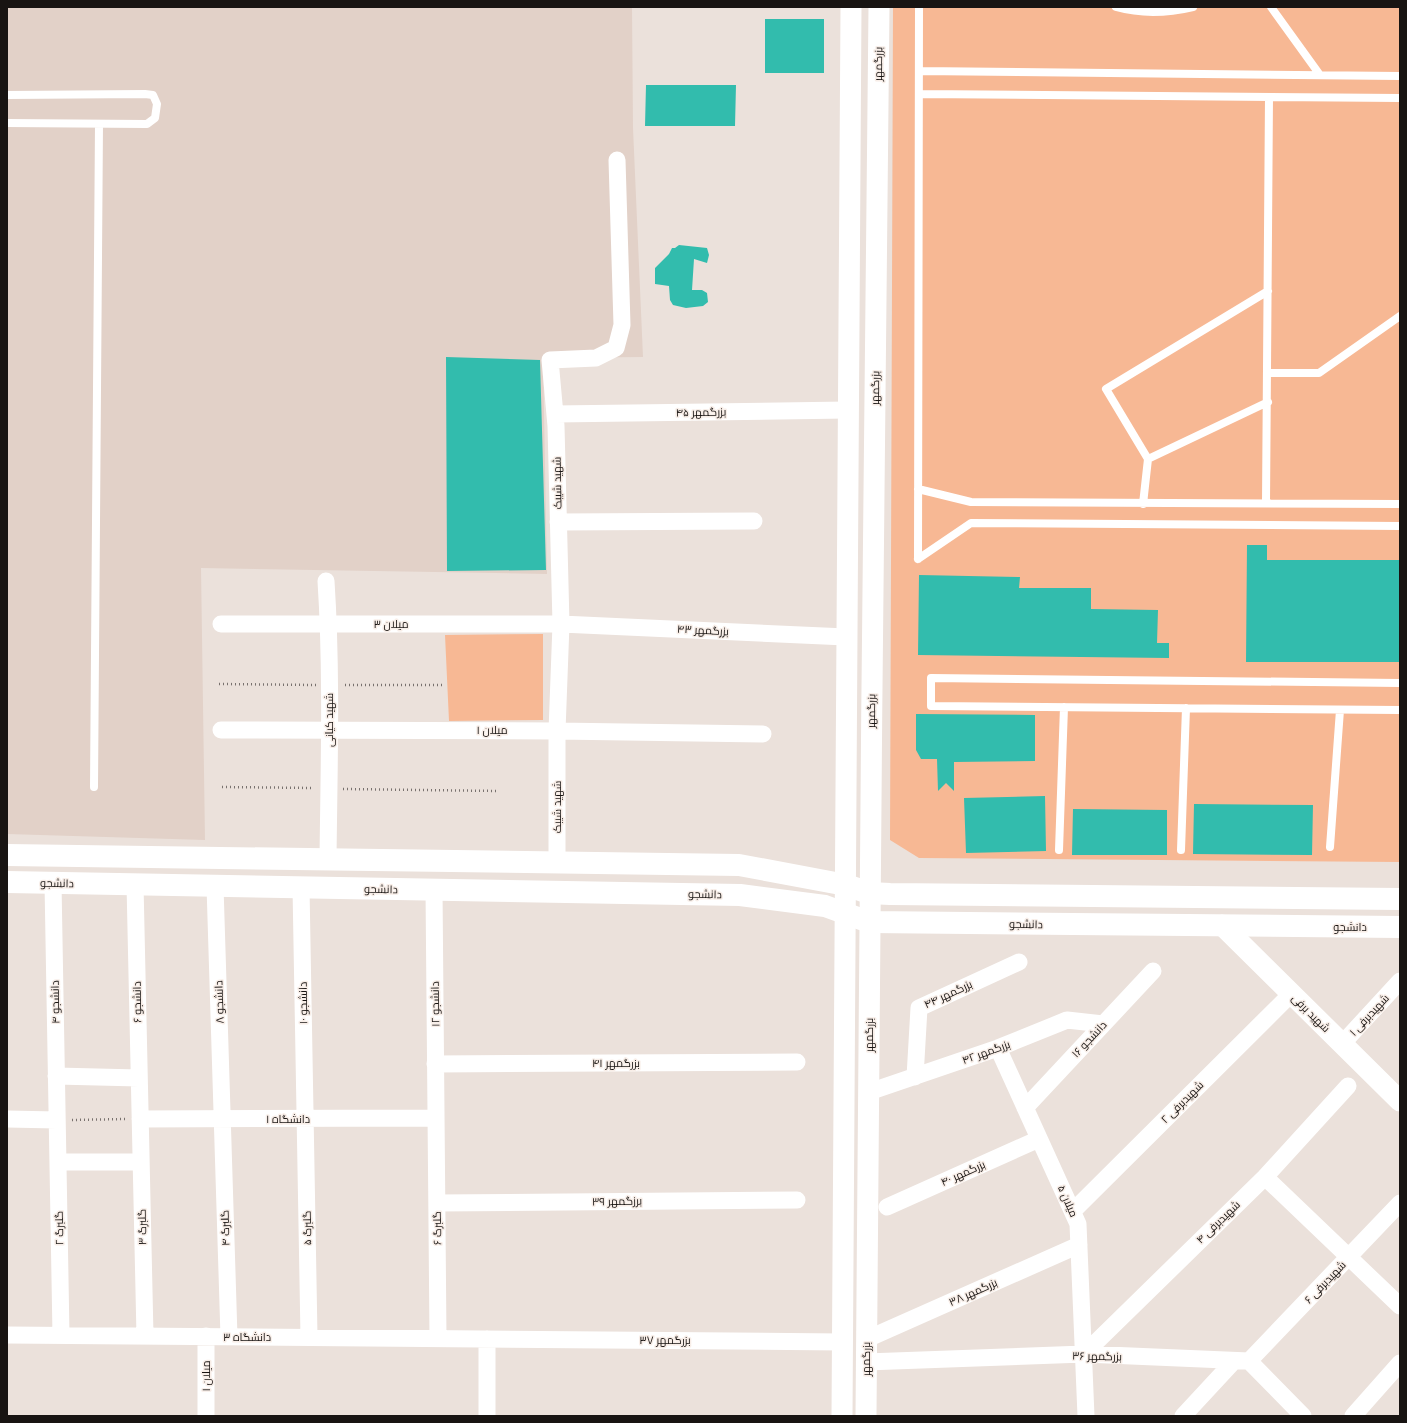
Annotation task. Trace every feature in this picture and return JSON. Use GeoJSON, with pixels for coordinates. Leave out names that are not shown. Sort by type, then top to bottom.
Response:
{"type":"FeatureCollection","features":[{"type":"Feature","properties":{"kind":"main road"},"geometry":{"type":"LineString","coordinates":[[7,855],[739,865],[846,885],[869,893],[1400,899]]}},
{"type":"Feature","properties":{"kind":"main road","name":"دانشجو"},"geometry":{"type":"LineString","coordinates":[[7,882],[740,894],[825,906],[869,922],[1400,927]]}},
{"type":"Feature","properties":{"kind":"street"},"geometry":{"type":"LineString","coordinates":[[842,1416],[850,7]]}},
{"type":"Feature","properties":{"kind":"street","name":"بزرگمهر"},"geometry":{"type":"LineString","coordinates":[[866,1416],[869,893],[879,7]]}},
{"type":"Feature","properties":{"kind":"street"},"geometry":{"type":"LineString","coordinates":[[850,56],[878,56]]}},
{"type":"Feature","properties":{"kind":"street","name":"شهید شیبک"},"geometry":{"type":"LineString","coordinates":[[557,863],[557,731],[561,624],[555,414],[550,360],[596,358],[616,348],[622,325],[617,160]]}},
{"type":"Feature","properties":{"kind":"street"},"geometry":{"type":"LineString","coordinates":[[847,400],[874,393]]}},
{"type":"Feature","properties":{"kind":"street","name":"بزرگمهر ۴۵"},"geometry":{"type":"LineString","coordinates":[[555,414],[847,400]]}},
{"type":"Feature","properties":{"kind":"street"},"geometry":{"type":"LineString","coordinates":[[558,522],[754,521]]}},
{"type":"Feature","properties":{"kind":"street","name":"شهید کیانی"},"geometry":{"type":"LineString","coordinates":[[326,581],[329,625],[330,729],[328,859]]}},
{"type":"Feature","properties":{"kind":"street","name":"میلان ۳"},"geometry":{"type":"LineString","coordinates":[[221,624],[561,624]]}},
{"type":"Feature","properties":{"kind":"street","name":"بزرگمهر ۴۳"},"geometry":{"type":"LineString","coordinates":[[561,624],[846,637]]}},
{"type":"Feature","properties":{"kind":"street","name":"میلان ۱"},"geometry":{"type":"LineString","coordinates":[[221,730],[330,729],[763,734]]}},
{"type":"Feature","properties":{"kind":"street","name":"دانشجو ۴"},"geometry":{"type":"LineString","coordinates":[[53,883],[57,1120]]}},
{"type":"Feature","properties":{"kind":"street","name":"دانشجو ۶"},"geometry":{"type":"LineString","coordinates":[[134,884],[140,1119]]}},
{"type":"Feature","properties":{"kind":"street","name":"دانشجو ۸"},"geometry":{"type":"LineString","coordinates":[[215,886],[222,1119]]}},
{"type":"Feature","properties":{"kind":"street","name":"دانشجو ۱۰"},"geometry":{"type":"LineString","coordinates":[[301,887],[305,1119]]}},
{"type":"Feature","properties":{"kind":"street","name":"دانشجو ۱۲"},"geometry":{"type":"LineString","coordinates":[[434,889],[436,1118]]}},
{"type":"Feature","properties":{"kind":"street","name":"شهید برفی"},"geometry":{"type":"LineString","coordinates":[[1222,926],[1400,1101]]}},
{"type":"Feature","properties":{"kind":"street","name":"بزرگمهر ۴۴"},"geometry":{"type":"LineString","coordinates":[[915,1077],[919,1008],[1019,962]]}},
{"type":"Feature","properties":{"kind":"street","name":"دانشجو ۱۶"},"geometry":{"type":"LineString","coordinates":[[1025,1108],[1153,971]]}},
{"type":"Feature","properties":{"kind":"street","name":"شهیدبرفی ۱"},"geometry":{"type":"LineString","coordinates":[[1342,1044],[1398,983]]}},
{"type":"Feature","properties":{"kind":"street","name":"شهیدبرفی ۲"},"geometry":{"type":"LineString","coordinates":[[1073,1211],[1291,994]]}},
{"type":"Feature","properties":{"kind":"street","name":"بزرگمهر ۴۲"},"geometry":{"type":"LineString","coordinates":[[869,1092],[998,1048],[1067,1020],[1103,1024]]}},
{"type":"Feature","properties":{"kind":"street","name":"میلان ۵"},"geometry":{"type":"LineString","coordinates":[[998,1048],[1078,1224],[1086,1416]]}},
{"type":"Feature","properties":{"kind":"street","name":"بزرگمهر ۴۱"},"geometry":{"type":"LineString","coordinates":[[436,1064],[797,1062]]}},
{"type":"Feature","properties":{"kind":"street"},"geometry":{"type":"LineString","coordinates":[[56,1076],[139,1078]]}},
{"type":"Feature","properties":{"kind":"street","name":"شهیدبرفی ۴"},"geometry":{"type":"LineString","coordinates":[[1084,1354],[1265,1177],[1348,1086]]}},
{"type":"Feature","properties":{"kind":"street","name":"دانشگاه ۱"},"geometry":{"type":"LineString","coordinates":[[140,1119],[436,1118]]}},
{"type":"Feature","properties":{"kind":"street","name":"گلبرگ ۶"},"geometry":{"type":"LineString","coordinates":[[436,1118],[438,1338]]}},
{"type":"Feature","properties":{"kind":"street"},"geometry":{"type":"LineString","coordinates":[[7,1119],[57,1120]]}},
{"type":"Feature","properties":{"kind":"street","name":"گلبرگ ۳"},"geometry":{"type":"LineString","coordinates":[[140,1119],[145,1336]]}},
{"type":"Feature","properties":{"kind":"street","name":"گلبرگ ۴"},"geometry":{"type":"LineString","coordinates":[[222,1119],[229,1336]]}},
{"type":"Feature","properties":{"kind":"street","name":"گلبرگ ۵"},"geometry":{"type":"LineString","coordinates":[[305,1119],[309,1337]]}},
{"type":"Feature","properties":{"kind":"street","name":"گلبرگ ۲"},"geometry":{"type":"LineString","coordinates":[[57,1120],[61,1335]]}},
{"type":"Feature","properties":{"kind":"street","name":"بزرگمهر ۴۰"},"geometry":{"type":"LineString","coordinates":[[887,1207],[1039,1139]]}},
{"type":"Feature","properties":{"kind":"street"},"geometry":{"type":"LineString","coordinates":[[58,1162],[141,1162]]}},
{"type":"Feature","properties":{"kind":"street"},"geometry":{"type":"LineString","coordinates":[[1265,1177],[1400,1306]]}},
{"type":"Feature","properties":{"kind":"street","name":"برزگمهر ۳۹"},"geometry":{"type":"LineString","coordinates":[[437,1203],[797,1200]]}},
{"type":"Feature","properties":{"kind":"street","name":"شهیدبرفی ۶"},"geometry":{"type":"LineString","coordinates":[[1183,1416],[1242,1361],[1348,1257],[1400,1203]]}},
{"type":"Feature","properties":{"kind":"street","name":"بزرگمهر ۳۸"},"geometry":{"type":"LineString","coordinates":[[867,1339],[1079,1245]]}},
{"type":"Feature","properties":{"kind":"street","name":"دانشگاه ۳"},"geometry":{"type":"LineString","coordinates":[[7,1335],[487,1339]]}},
{"type":"Feature","properties":{"kind":"street","name":"میلان ۱"},"geometry":{"type":"LineString","coordinates":[[206,1336],[206,1416]]}},
{"type":"Feature","properties":{"kind":"street"},"geometry":{"type":"LineString","coordinates":[[487,1339],[487,1416]]}},
{"type":"Feature","properties":{"kind":"street","name":"بزرگمهر ۳۷"},"geometry":{"type":"LineString","coordinates":[[487,1339],[842,1342]]}},
{"type":"Feature","properties":{"kind":"street","name":"بزرگمهر ۳۶"},"geometry":{"type":"LineString","coordinates":[[866,1362],[1084,1354],[1242,1361]]}},
{"type":"Feature","properties":{"kind":"street"},"geometry":{"type":"LineString","coordinates":[[1242,1361],[1303,1416]]}},
{"type":"Feature","properties":{"kind":"street"},"geometry":{"type":"LineString","coordinates":[[1353,1416],[1400,1363]]}},
{"type":"Feature","properties":{"kind":"lane"},"geometry":{"type":"LineString","coordinates":[[919,7],[918,559],[971,523],[1400,526]]}},
{"type":"Feature","properties":{"kind":"lane"},"geometry":{"type":"LineString","coordinates":[[1116,7],[1128,10],[1171,12],[1193,7]]}},
{"type":"Feature","properties":{"kind":"lane"},"geometry":{"type":"LineString","coordinates":[[1271,7],[1320,75]]}},
{"type":"Feature","properties":{"kind":"lane"},"geometry":{"type":"LineString","coordinates":[[919,71],[1400,76]]}},
{"type":"Feature","properties":{"kind":"lane"},"geometry":{"type":"LineString","coordinates":[[919,94],[1400,98]]}},
{"type":"Feature","properties":{"kind":"lane"},"geometry":{"type":"LineString","coordinates":[[7,95],[153,95],[157,104],[156,118],[147,124],[7,123]]}},
{"type":"Feature","properties":{"kind":"lane"},"geometry":{"type":"LineString","coordinates":[[1266,503],[1268,402],[1269,97]]}},
{"type":"Feature","properties":{"kind":"lane"},"geometry":{"type":"LineString","coordinates":[[94,787],[99,124]]}},
{"type":"Feature","properties":{"kind":"lane"},"geometry":{"type":"LineString","coordinates":[[1143,504],[1148,459],[1106,389],[1268,290]]}},
{"type":"Feature","properties":{"kind":"lane"},"geometry":{"type":"LineString","coordinates":[[1268,374],[1319,373],[1400,316]]}},
{"type":"Feature","properties":{"kind":"lane"},"geometry":{"type":"LineString","coordinates":[[1148,459],[1268,402]]}},
{"type":"Feature","properties":{"kind":"lane"},"geometry":{"type":"LineString","coordinates":[[918,489],[971,502],[1400,504]]}},
{"type":"Feature","properties":{"kind":"lane"},"geometry":{"type":"LineString","coordinates":[[1400,683],[931,678],[931,706],[1400,710]]}},
{"type":"Feature","properties":{"kind":"lane"},"geometry":{"type":"LineString","coordinates":[[1058,850],[1064,707]]}},
{"type":"Feature","properties":{"kind":"lane"},"geometry":{"type":"LineString","coordinates":[[1181,850],[1186,708]]}},
{"type":"Feature","properties":{"kind":"lane"},"geometry":{"type":"LineString","coordinates":[[1330,847],[1340,710]]}},
{"type":"Feature","properties":{"kind":"path"},"geometry":{"type":"LineString","coordinates":[[222,787],[499,791]]}},
{"type":"Feature","properties":{"kind":"path"},"geometry":{"type":"LineString","coordinates":[[57,1120],[140,1119]]}},
{"type":"Feature","properties":{"kind":"shaded area"},"geometry":{"type":"Polygon","coordinates":[[[7,7],[632,7],[633,128],[643,357],[543,358],[547,574],[201,568],[205,840],[7,834],[7,7]]]}},
{"type":"Feature","properties":{"kind":"shaded area"},"geometry":{"type":"Polygon","coordinates":[[[893,7],[1400,7],[1400,862],[919,858],[890,840],[893,7]]]}},
{"type":"Feature","properties":{"kind":"shaded area"},"geometry":{"type":"Polygon","coordinates":[[[543,634],[543,720],[449,721],[445,635],[543,634]]]}},
{"type":"Feature","properties":{"kind":"building"},"geometry":{"type":"Polygon","coordinates":[[[765,19],[824,19],[824,73],[765,73],[765,19]]]}},
{"type":"Feature","properties":{"kind":"building"},"geometry":{"type":"Polygon","coordinates":[[[646,85],[736,85],[735,126],[645,126],[646,85]]]}},
{"type":"Feature","properties":{"kind":"building"},"geometry":{"type":"Polygon","coordinates":[[[679,245],[707,248],[709,255],[707,263],[694,259],[692,290],[702,290],[707,293],[708,302],[703,306],[686,308],[673,305],[670,300],[669,286],[655,284],[655,268],[669,254],[672,248],[679,245]]]}},
{"type":"Feature","properties":{"kind":"building"},"geometry":{"type":"Polygon","coordinates":[[[446,357],[540,360],[546,570],[447,571],[446,357]]]}},
{"type":"Feature","properties":{"kind":"building"},"geometry":{"type":"Polygon","coordinates":[[[1247,545],[1267,545],[1267,560],[1400,560],[1400,662],[1246,662],[1247,545]]]}},
{"type":"Feature","properties":{"kind":"building"},"geometry":{"type":"Polygon","coordinates":[[[919,575],[1020,577],[1019,588],[1091,588],[1091,609],[1158,610],[1157,643],[1169,643],[1169,658],[918,655],[919,575]]]}},
{"type":"Feature","properties":{"kind":"building"},"geometry":{"type":"Polygon","coordinates":[[[916,714],[1035,715],[1035,761],[954,762],[954,791],[946,783],[938,791],[937,759],[921,759],[916,750],[916,714]]]}},
{"type":"Feature","properties":{"kind":"building"},"geometry":{"type":"Polygon","coordinates":[[[1045,796],[1046,851],[966,853],[964,798],[1045,796]]]}},
{"type":"Feature","properties":{"kind":"building"},"geometry":{"type":"Polygon","coordinates":[[[1194,804],[1313,805],[1312,855],[1193,854],[1194,804]]]}},
{"type":"Feature","properties":{"kind":"building"},"geometry":{"type":"Polygon","coordinates":[[[1073,809],[1167,810],[1167,855],[1072,855],[1073,809]]]}}]}
